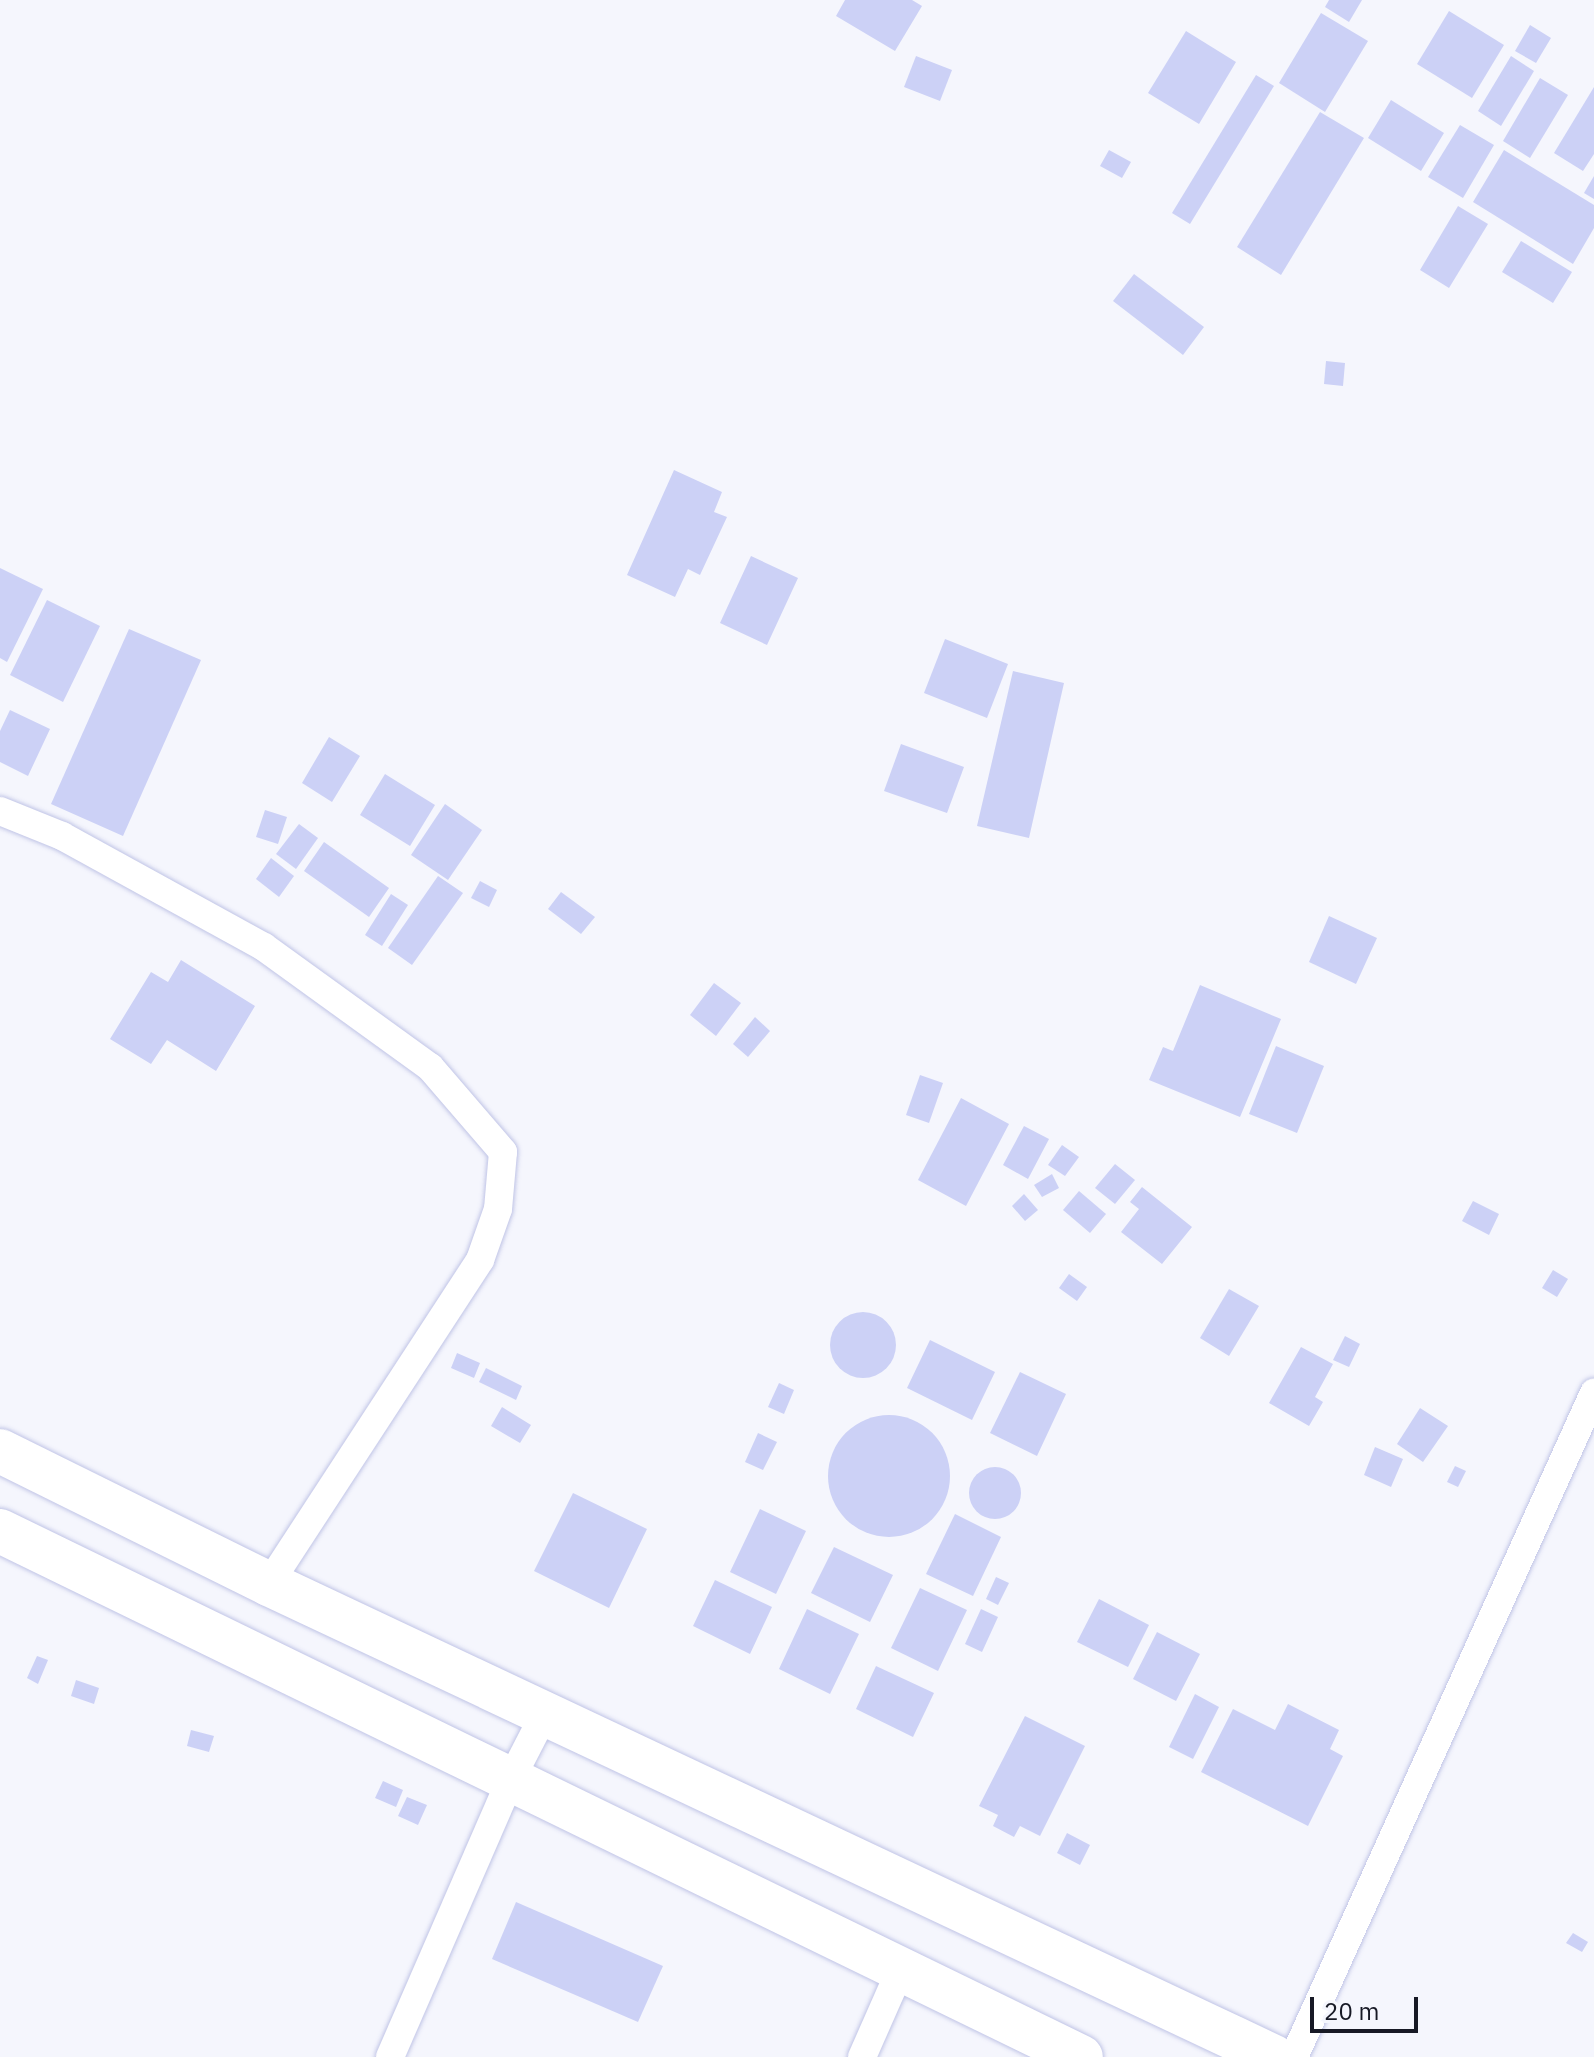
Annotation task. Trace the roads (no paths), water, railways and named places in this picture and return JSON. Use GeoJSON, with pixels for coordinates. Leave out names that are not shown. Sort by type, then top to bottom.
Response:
{"type":"FeatureCollection","features":[{"type":"Feature","properties":{"kind":"highway"},"geometry":{"type":"LineString","coordinates":[[0,1451],[269,1584],[1274,2057]]}},
{"type":"Feature","properties":{"kind":"highway"},"geometry":{"type":"LineString","coordinates":[[0,1531],[509,1783],[1081,2057]]}},
{"type":"Feature","properties":{"kind":"street"},"geometry":{"type":"LineString","coordinates":[[0,811],[62,836],[264,947],[430,1067],[503,1152],[498,1209],[480,1260],[269,1584]]}},
{"type":"Feature","properties":{"kind":"street"},"geometry":{"type":"LineString","coordinates":[[1294,2057],[1594,1393]]}},
{"type":"Feature","properties":{"kind":"street"},"geometry":{"type":"LineString","coordinates":[[390,2057],[509,1783],[545,1713]]}},
{"type":"Feature","properties":{"kind":"street"},"geometry":{"type":"LineString","coordinates":[[862,2057],[900,1971]]}}]}
